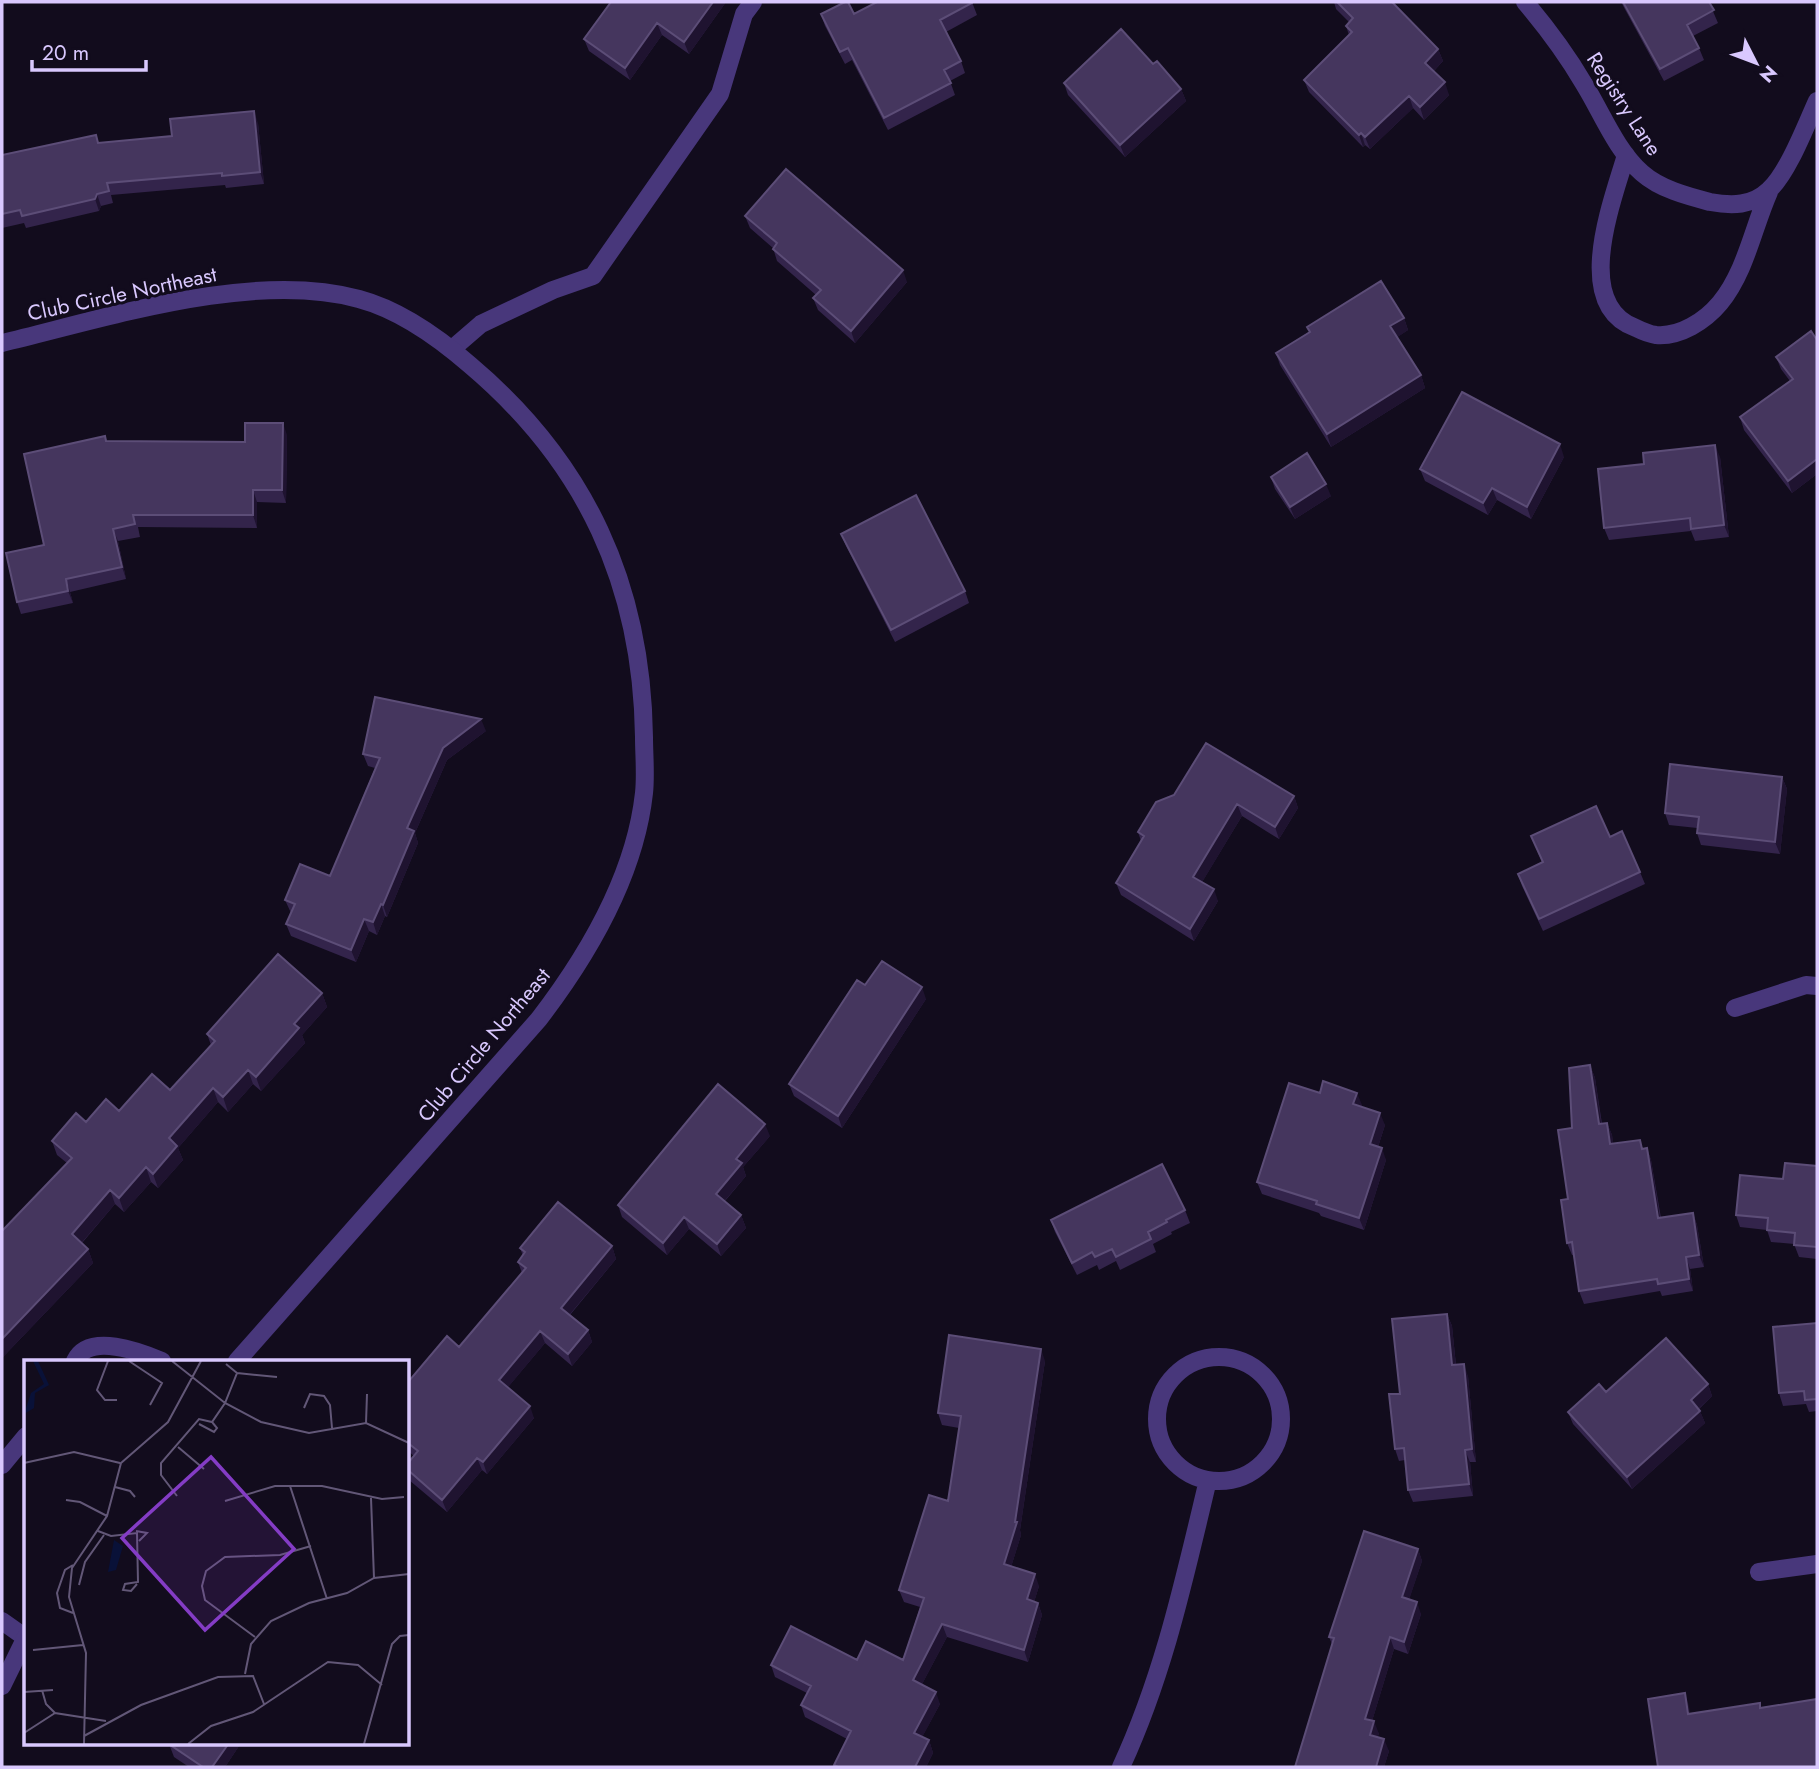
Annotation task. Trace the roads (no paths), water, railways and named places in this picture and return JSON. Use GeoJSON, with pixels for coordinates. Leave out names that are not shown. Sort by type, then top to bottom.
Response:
{"type":"FeatureCollection","features":[{"type":"Feature","properties":{"kind":"street"},"geometry":{"type":"LineString","coordinates":[[452,349],[481,324],[553,290],[593,275],[720,94],[744,14],[753,2]]}},
{"type":"Feature","properties":{"kind":"street","name":"Registry Lane"},"geometry":{"type":"LineString","coordinates":[[1525,2],[1555,38],[1626,155],[1642,174],[1663,187],[1725,205],[1751,203],[1770,189]]}},
{"type":"Feature","properties":{"kind":"street"},"geometry":{"type":"LineString","coordinates":[[1626,155],[1602,240],[1601,284],[1609,305],[1618,318],[1631,327],[1654,335],[1677,333],[1700,321],[1719,304],[1734,281],[1770,189],[1782,172],[1817,101]]}},
{"type":"Feature","properties":{"kind":"street","name":"Club Circle Northeast"},"geometry":{"type":"LineString","coordinates":[[2,343],[173,302],[246,292],[318,291],[361,299],[395,313],[452,349],[503,393],[542,436],[576,484],[603,536],[624,590],[643,693],[644,792],[628,861],[597,934],[568,981],[539,1019],[238,1360]]}},
{"type":"Feature","properties":{"kind":"street"},"geometry":{"type":"LineString","coordinates":[[1735,1008],[1806,985],[1817,986]]}},
{"type":"Feature","properties":{"kind":"street"},"geometry":{"type":"LineString","coordinates":[[76,1360],[78,1355],[97,1346],[125,1348],[159,1360]]}},
{"type":"Feature","properties":{"kind":"street"},"geometry":{"type":"LineString","coordinates":[[1234,1357],[1254,1366],[1270,1381],[1279,1399],[1280,1431],[1274,1448],[1260,1466],[1242,1477],[1208,1480],[1179,1468],[1161,1445],[1156,1423],[1159,1398],[1179,1370],[1203,1358],[1234,1357]]}},
{"type":"Feature","properties":{"kind":"street"},"geometry":{"type":"LineString","coordinates":[[2,1465],[24,1438]]}},
{"type":"Feature","properties":{"kind":"street"},"geometry":{"type":"LineString","coordinates":[[1121,1767],[1141,1724],[1170,1637],[1208,1480]]}},
{"type":"Feature","properties":{"kind":"street"},"geometry":{"type":"LineString","coordinates":[[1759,1572],[1817,1564]]}},
{"type":"Feature","properties":{"kind":"street"},"geometry":{"type":"LineString","coordinates":[[2,1621],[24,1637]]}},
{"type":"Feature","properties":{"kind":"street"},"geometry":{"type":"LineString","coordinates":[[2,1686],[24,1642]]}}]}
